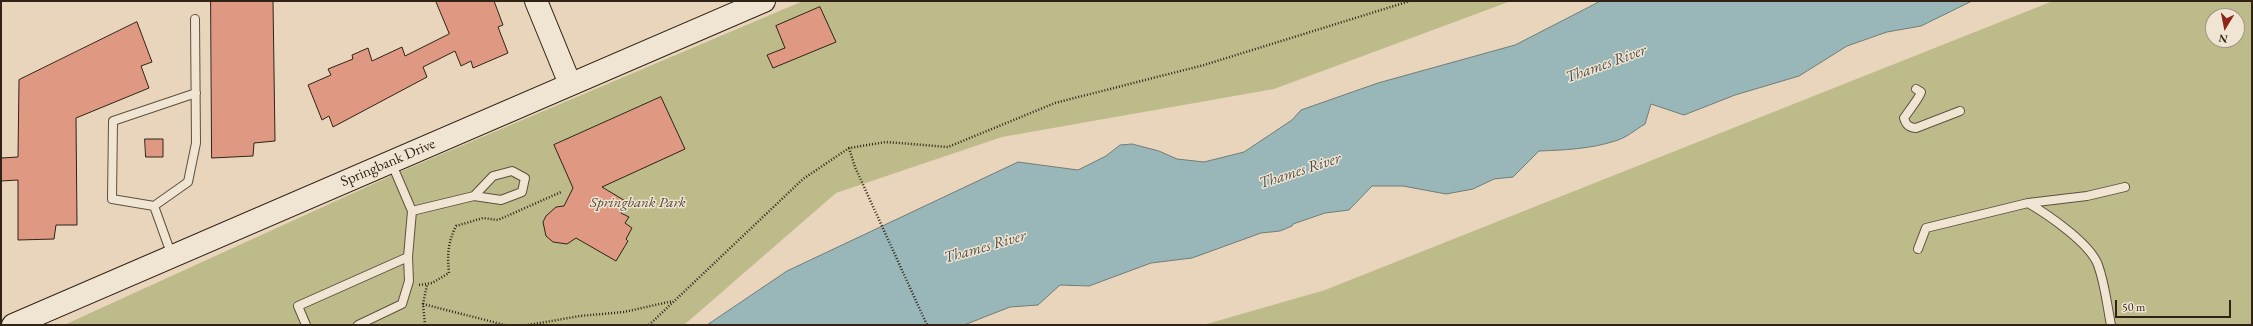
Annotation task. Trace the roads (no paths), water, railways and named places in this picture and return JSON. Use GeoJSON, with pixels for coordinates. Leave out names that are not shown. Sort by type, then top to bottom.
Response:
{"type":"FeatureCollection","features":[{"type":"Feature","properties":{"kind":"main road"},"geometry":{"type":"LineString","coordinates":[[536,1],[570,84]]}},
{"type":"Feature","properties":{"kind":"main road","name":"Springbank Drive"},"geometry":{"type":"LineString","coordinates":[[13,325],[764,1]]}},
{"type":"Feature","properties":{"kind":"lane"},"geometry":{"type":"LineString","coordinates":[[195,19],[196,93],[196,143],[188,182],[154,206],[133,204],[112,199],[113,121],[196,93]]}},
{"type":"Feature","properties":{"kind":"lane"},"geometry":{"type":"LineString","coordinates":[[1916,89],[1921,92],[1920,96],[1913,102],[1904,118],[1906,124],[1910,128],[1916,128],[1960,111]]}},
{"type":"Feature","properties":{"kind":"lane"},"geometry":{"type":"LineString","coordinates":[[358,325],[402,304],[407,285],[412,212],[390,162]]}},
{"type":"Feature","properties":{"kind":"lane"},"geometry":{"type":"LineString","coordinates":[[412,212],[474,196],[501,200],[522,192],[525,178],[512,171],[492,176],[474,196]]}},
{"type":"Feature","properties":{"kind":"lane"},"geometry":{"type":"LineString","coordinates":[[1918,249],[1926,228],[2028,203],[2087,196],[2125,187]]}},
{"type":"Feature","properties":{"kind":"lane"},"geometry":{"type":"LineString","coordinates":[[2028,203],[2053,217],[2085,247],[2098,264],[2111,325]]}},
{"type":"Feature","properties":{"kind":"lane"},"geometry":{"type":"LineString","coordinates":[[154,206],[172,256]]}},
{"type":"Feature","properties":{"kind":"lane"},"geometry":{"type":"LineString","coordinates":[[306,325],[298,306],[408,258]]}},
{"type":"Feature","properties":{"kind":"water","name":"Thames River"},"geometry":{"type":"Polygon","coordinates":[[[1601,1],[1972,1],[1921,26],[1887,32],[1847,46],[1799,76],[1735,95],[1684,115],[1651,104],[1645,124],[1623,138],[1606,144],[1568,150],[1539,151],[1513,177],[1494,179],[1473,189],[1446,194],[1403,186],[1372,186],[1349,210],[1325,213],[1293,224],[1292,226],[1280,231],[1261,233],[1192,258],[1151,263],[1089,286],[1060,285],[1038,305],[1010,307],[964,325],[707,325],[787,271],[1018,162],[1078,170],[1106,156],[1120,145],[1132,144],[1159,151],[1177,159],[1204,162],[1244,152],[1292,120],[1301,110],[1378,83],[1515,45],[1601,1]]]}},
{"type":"Feature","properties":{"kind":"park label","name":"Springbank Park"},"geometry":{"type":"Point","coordinates":[638,203]}}]}
